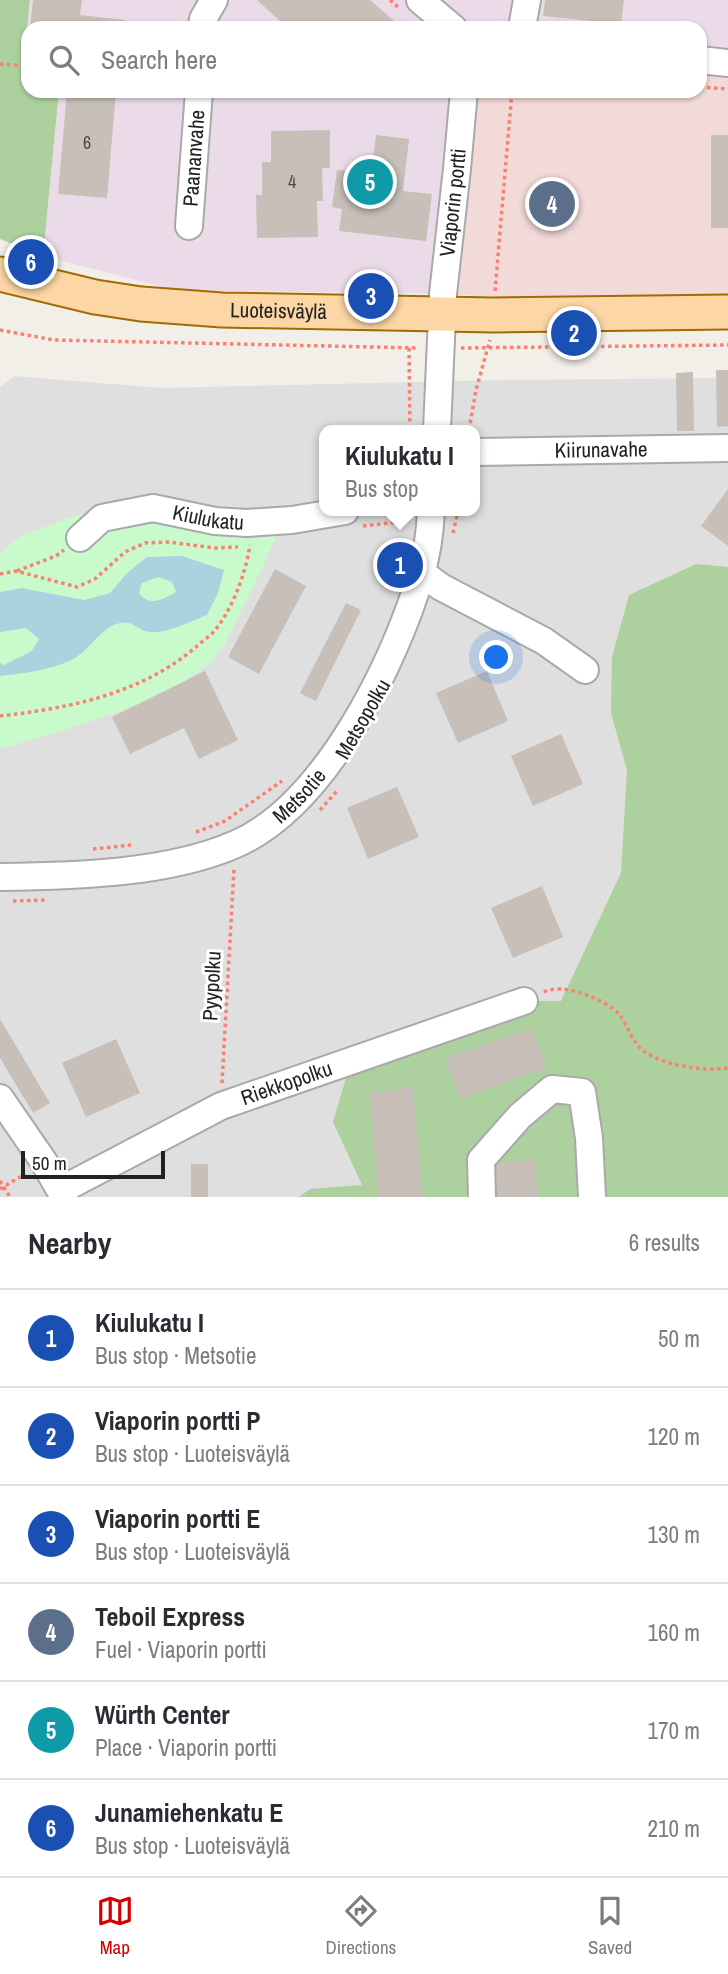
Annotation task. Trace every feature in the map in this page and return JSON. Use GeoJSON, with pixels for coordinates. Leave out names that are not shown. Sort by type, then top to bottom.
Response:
{"type":"FeatureCollection","features":[{"type":"Feature","properties":{"kind":"main road","name":"Luoteisväylä"},"geometry":{"type":"LineString","coordinates":[[0,274],[65,291],[141,304],[222,310],[494,315],[728,312]]}},
{"type":"Feature","properties":{"kind":"street"},"geometry":{"type":"LineString","coordinates":[[203,21],[214,0]]}},
{"type":"Feature","properties":{"kind":"street"},"geometry":{"type":"LineString","coordinates":[[419,0],[444,21]]}},
{"type":"Feature","properties":{"kind":"street"},"geometry":{"type":"LineString","coordinates":[[523,21],[527,0]]}},
{"type":"Feature","properties":{"kind":"street"},"geometry":{"type":"LineString","coordinates":[[707,61],[728,63]]}},
{"type":"Feature","properties":{"kind":"street","name":"Paananvahe"},"geometry":{"type":"LineString","coordinates":[[189,226],[198,98]]}},
{"type":"Feature","properties":{"kind":"street","name":"Viaporin portti"},"geometry":{"type":"LineString","coordinates":[[441,314],[463,98]]}},
{"type":"Feature","properties":{"kind":"street"},"geometry":{"type":"LineString","coordinates":[[437,425],[441,314]]}},
{"type":"Feature","properties":{"kind":"street","name":"Kiirunavahe"},"geometry":{"type":"LineString","coordinates":[[480,452],[728,447]]}},
{"type":"Feature","properties":{"kind":"street","name":"Kiulukatu"},"geometry":{"type":"LineString","coordinates":[[80,538],[102,518],[153,508],[215,521],[248,534],[292,520],[348,519]]}},
{"type":"Feature","properties":{"kind":"street","name":"Metsotie"},"geometry":{"type":"LineString","coordinates":[[0,877],[60,876],[126,870],[198,857],[239,843],[271,822],[312,785],[366,706],[397,639],[422,573],[420,516]]}},
{"type":"Feature","properties":{"kind":"street"},"geometry":{"type":"LineString","coordinates":[[422,573],[441,587],[544,641],[585,670]]}},
{"type":"Feature","properties":{"kind":"street","name":"Riekkopolku"},"geometry":{"type":"LineString","coordinates":[[62,1194],[221,1106],[524,1001]]}},
{"type":"Feature","properties":{"kind":"street"},"geometry":{"type":"LineString","coordinates":[[482,1197],[481,1160],[520,1116],[552,1089],[582,1092],[589,1138],[592,1197]]}},
{"type":"Feature","properties":{"kind":"street"},"geometry":{"type":"LineString","coordinates":[[0,1098],[44,1162],[62,1194]]}},
{"type":"Feature","properties":{"kind":"path"},"geometry":{"type":"LineString","coordinates":[[0,64],[21,66]]}},
{"type":"Feature","properties":{"kind":"path"},"geometry":{"type":"LineString","coordinates":[[707,88],[728,89]]}},
{"type":"Feature","properties":{"kind":"path"},"geometry":{"type":"LineString","coordinates":[[471,425],[476,390],[488,350],[494,315],[511,98]]}},
{"type":"Feature","properties":{"kind":"path"},"geometry":{"type":"LineString","coordinates":[[0,330],[54,340],[488,350],[728,345]]}},
{"type":"Feature","properties":{"kind":"path"},"geometry":{"type":"LineString","coordinates":[[409,348],[410,425]]}},
{"type":"Feature","properties":{"kind":"path"},"geometry":{"type":"LineString","coordinates":[[348,519],[420,516]]}},
{"type":"Feature","properties":{"kind":"path"},"geometry":{"type":"LineString","coordinates":[[407,532],[420,516]]}},
{"type":"Feature","properties":{"kind":"path"},"geometry":{"type":"LineString","coordinates":[[453,534],[457,516]]}},
{"type":"Feature","properties":{"kind":"path"},"geometry":{"type":"LineString","coordinates":[[16,571],[77,587],[95,579],[125,552],[145,543],[168,542],[215,548],[248,534]]}},
{"type":"Feature","properties":{"kind":"path"},"geometry":{"type":"LineString","coordinates":[[0,716],[49,710],[135,687],[174,665],[215,630],[239,589],[248,534]]}},
{"type":"Feature","properties":{"kind":"path"},"geometry":{"type":"LineString","coordinates":[[0,574],[56,556],[80,538]]}},
{"type":"Feature","properties":{"kind":"path"},"geometry":{"type":"LineString","coordinates":[[186,836],[225,821],[285,778]]}},
{"type":"Feature","properties":{"kind":"path","name":"Metsopolku"},"geometry":{"type":"LineString","coordinates":[[318,812],[340,786]]}},
{"type":"Feature","properties":{"kind":"path"},"geometry":{"type":"LineString","coordinates":[[82,850],[134,845]]}},
{"type":"Feature","properties":{"kind":"path"},"geometry":{"type":"LineString","coordinates":[[222,872],[243,864]]}},
{"type":"Feature","properties":{"kind":"path","name":"Pyypolku"},"geometry":{"type":"LineString","coordinates":[[221,1106],[234,869]]}},
{"type":"Feature","properties":{"kind":"path"},"geometry":{"type":"LineString","coordinates":[[11,901],[59,899]]}},
{"type":"Feature","properties":{"kind":"path"},"geometry":{"type":"LineString","coordinates":[[524,1001],[551,988],[589,995],[618,1013],[640,1047],[666,1062],[715,1070],[728,1068]]}},
{"type":"Feature","properties":{"kind":"path"},"geometry":{"type":"LineString","coordinates":[[0,1181],[10,1197]]}},
{"type":"Feature","properties":{"kind":"shaded area"},"geometry":{"type":"Polygon","coordinates":[[[30,0],[728,0],[728,63],[707,61],[707,21],[28,21],[30,0]]]}},
{"type":"Feature","properties":{"kind":"shaded area"},"geometry":{"type":"Polygon","coordinates":[[[707,61],[728,63],[728,295],[503,297],[443,294],[463,98],[707,98],[707,61]]]}},
{"type":"Feature","properties":{"kind":"shaded area"},"geometry":{"type":"Polygon","coordinates":[[[58,98],[463,98],[443,294],[174,290],[43,256],[58,98]]]}},
{"type":"Feature","properties":{"kind":"shaded area"},"geometry":{"type":"Polygon","coordinates":[[[14,376],[161,388],[728,378],[728,1197],[0,1197],[0,387],[14,376]]]}},
{"type":"Feature","properties":{"kind":"green space"},"geometry":{"type":"Polygon","coordinates":[[[0,0],[30,0],[28,21],[21,21],[21,98],[58,98],[43,256],[0,239],[0,0]]]}},
{"type":"Feature","properties":{"kind":"green space"},"geometry":{"type":"Polygon","coordinates":[[[164,498],[232,511],[288,509],[224,646],[209,665],[159,698],[0,749],[0,553],[22,535],[117,501],[164,498]]]}},
{"type":"Feature","properties":{"kind":"green space"},"geometry":{"type":"Polygon","coordinates":[[[696,564],[728,567],[728,1197],[299,1197],[310,1189],[362,1185],[333,1122],[351,1060],[524,1001],[561,1001],[621,873],[627,770],[611,713],[612,657],[629,595],[696,564]]]}},
{"type":"Feature","properties":{"kind":"water"},"geometry":{"type":"Polygon","coordinates":[[[182,556],[224,570],[218,593],[207,615],[179,627],[156,632],[146,631],[128,623],[113,625],[66,663],[0,676],[0,663],[4,665],[32,651],[39,639],[26,628],[0,632],[0,592],[22,588],[84,600],[110,593],[127,573],[147,557],[182,556]],[[158,577],[142,583],[139,593],[147,600],[161,600],[176,592],[172,582],[158,577]]]}},
{"type":"Feature","properties":{"kind":"building"},"geometry":{"type":"Polygon","coordinates":[[[33,0],[82,0],[80,15],[125,20],[125,21],[31,21],[33,0]]]}},
{"type":"Feature","properties":{"kind":"building"},"geometry":{"type":"Polygon","coordinates":[[[257,0],[370,0],[394,21],[280,21],[257,0]]]}},
{"type":"Feature","properties":{"kind":"building"},"geometry":{"type":"Polygon","coordinates":[[[545,0],[624,0],[621,21],[543,16],[545,0]]]}},
{"type":"Feature","properties":{"kind":"building"},"geometry":{"type":"Polygon","coordinates":[[[66,98],[115,98],[107,198],[58,194],[66,98]]]}},
{"type":"Feature","properties":{"kind":"building"},"geometry":{"type":"Polygon","coordinates":[[[330,130],[330,168],[322,168],[323,201],[317,201],[318,237],[257,238],[256,195],[262,195],[262,162],[271,162],[271,131],[330,130]]]}},
{"type":"Feature","properties":{"kind":"building"},"geometry":{"type":"Polygon","coordinates":[[[376,135],[409,139],[403,191],[432,194],[426,241],[339,231],[342,209],[332,207],[337,170],[371,174],[376,135]]]}},
{"type":"Feature","properties":{"kind":"building"},"geometry":{"type":"Polygon","coordinates":[[[711,135],[728,135],[728,228],[711,228],[711,135]]]}},
{"type":"Feature","properties":{"kind":"building"},"geometry":{"type":"Polygon","coordinates":[[[716,370],[728,370],[728,426],[717,427],[716,370]]]}},
{"type":"Feature","properties":{"kind":"building"},"geometry":{"type":"Polygon","coordinates":[[[693,372],[694,431],[677,431],[676,373],[693,372]]]}},
{"type":"Feature","properties":{"kind":"building"},"geometry":{"type":"Polygon","coordinates":[[[728,489],[728,546],[701,526],[728,489]]]}},
{"type":"Feature","properties":{"kind":"building"},"geometry":{"type":"Polygon","coordinates":[[[275,569],[306,586],[259,674],[228,657],[275,569]]]}},
{"type":"Feature","properties":{"kind":"building"},"geometry":{"type":"Polygon","coordinates":[[[346,603],[361,610],[316,701],[300,693],[346,603]]]}},
{"type":"Feature","properties":{"kind":"building"},"geometry":{"type":"Polygon","coordinates":[[[205,671],[238,740],[199,759],[184,728],[130,754],[112,717],[205,671]]]}},
{"type":"Feature","properties":{"kind":"building"},"geometry":{"type":"Polygon","coordinates":[[[487,671],[508,721],[458,743],[436,693],[487,671]]]}},
{"type":"Feature","properties":{"kind":"building"},"geometry":{"type":"Polygon","coordinates":[[[561,734],[583,784],[533,806],[511,756],[561,734]]]}},
{"type":"Feature","properties":{"kind":"building"},"geometry":{"type":"Polygon","coordinates":[[[397,787],[419,837],[368,859],[347,808],[397,787]]]}},
{"type":"Feature","properties":{"kind":"building"},"geometry":{"type":"Polygon","coordinates":[[[542,886],[563,937],[513,958],[491,908],[542,886]]]}},
{"type":"Feature","properties":{"kind":"building"},"geometry":{"type":"Polygon","coordinates":[[[0,1019],[50,1103],[33,1113],[0,1058],[0,1019]]]}},
{"type":"Feature","properties":{"kind":"building"},"geometry":{"type":"Polygon","coordinates":[[[532,1029],[547,1067],[460,1099],[445,1058],[532,1029]]]}},
{"type":"Feature","properties":{"kind":"building"},"geometry":{"type":"Polygon","coordinates":[[[116,1039],[140,1093],[86,1117],[62,1063],[116,1039]]]}},
{"type":"Feature","properties":{"kind":"building"},"geometry":{"type":"Polygon","coordinates":[[[413,1087],[423,1197],[378,1197],[370,1093],[413,1087]]]}},
{"type":"Feature","properties":{"kind":"building"},"geometry":{"type":"Polygon","coordinates":[[[535,1159],[538,1197],[490,1197],[489,1165],[535,1159]]]}},
{"type":"Feature","properties":{"kind":"building"},"geometry":{"type":"Polygon","coordinates":[[[191,1164],[208,1164],[208,1197],[191,1197],[191,1164]]]}},
{"type":"Feature","properties":{"kind":"place","name":"Würth Center"},"geometry":{"type":"Point","coordinates":[370,182]}},
{"type":"Feature","properties":{"kind":"place","name":"Teboil Express"},"geometry":{"type":"Point","coordinates":[552,204]}},
{"type":"Feature","properties":{"kind":"place","name":"Junamiehenkatu E"},"geometry":{"type":"Point","coordinates":[31,262]}},
{"type":"Feature","properties":{"kind":"place","name":"Viaporin portti E"},"geometry":{"type":"Point","coordinates":[371,296]}},
{"type":"Feature","properties":{"kind":"place","name":"Viaporin portti P"},"geometry":{"type":"Point","coordinates":[574,333]}},
{"type":"Feature","properties":{"kind":"place","name":"Kiulukatu I"},"geometry":{"type":"Point","coordinates":[400,565]}}]}
